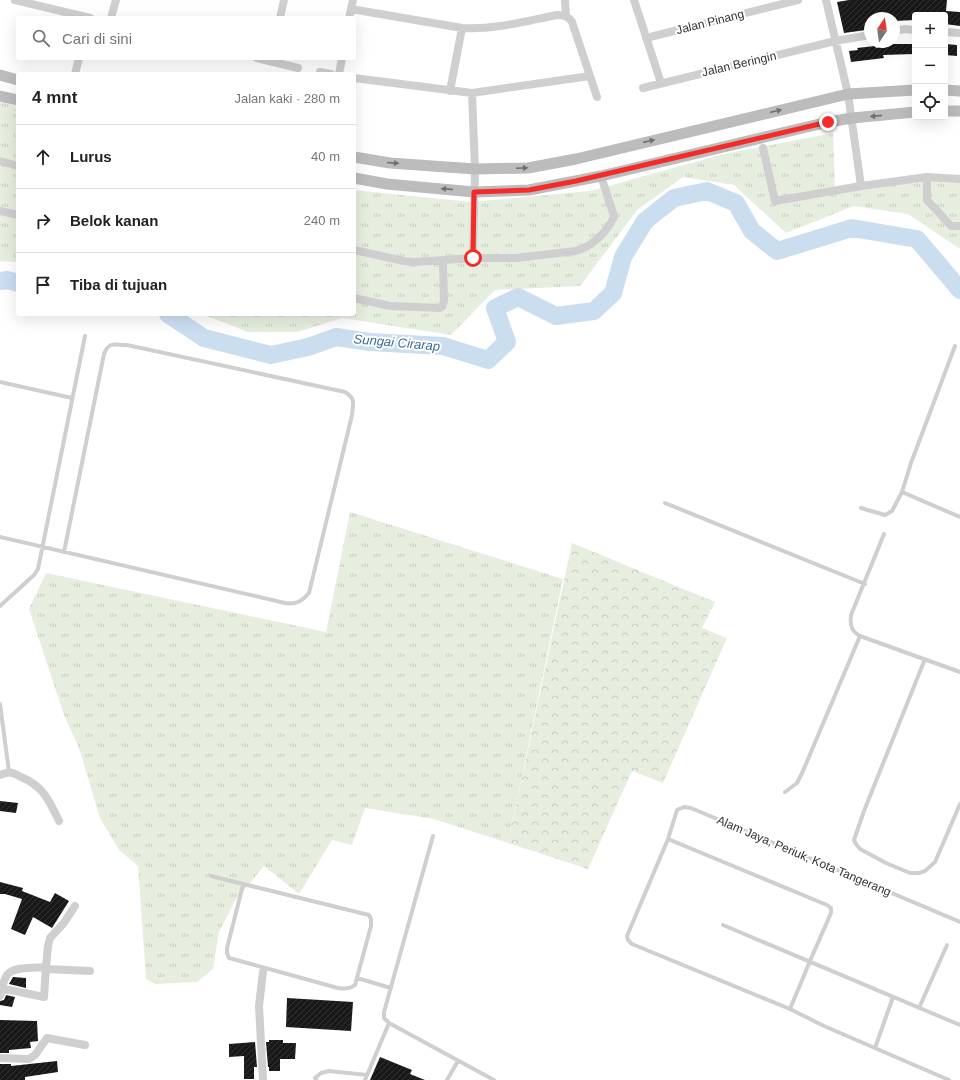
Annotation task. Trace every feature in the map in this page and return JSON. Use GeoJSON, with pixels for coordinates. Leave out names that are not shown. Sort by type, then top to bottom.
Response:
{"type":"FeatureCollection","features":[{"type":"Feature","properties":{"kind":"main road"},"geometry":{"type":"LineString","coordinates":[[0,75],[16,79]]}},
{"type":"Feature","properties":{"kind":"main road"},"geometry":{"type":"LineString","coordinates":[[356,157],[390,163],[475,171],[528,168],[849,97],[912,90]]}},
{"type":"Feature","properties":{"kind":"main road"},"geometry":{"type":"LineString","coordinates":[[948,90],[960,91]]}},
{"type":"Feature","properties":{"kind":"main road"},"geometry":{"type":"LineString","coordinates":[[0,96],[16,100]]}},
{"type":"Feature","properties":{"kind":"main road"},"geometry":{"type":"LineString","coordinates":[[948,111],[960,111]]}},
{"type":"Feature","properties":{"kind":"main road"},"geometry":{"type":"LineString","coordinates":[[356,178],[387,184],[529,190],[601,176],[828,122],[851,115],[912,112]]}},
{"type":"Feature","properties":{"kind":"street"},"geometry":{"type":"LineString","coordinates":[[15,0],[46,4],[84,16]]}},
{"type":"Feature","properties":{"kind":"street"},"geometry":{"type":"LineString","coordinates":[[112,16],[116,0]]}},
{"type":"Feature","properties":{"kind":"street"},"geometry":{"type":"LineString","coordinates":[[280,16],[284,0]]}},
{"type":"Feature","properties":{"kind":"street"},"geometry":{"type":"LineString","coordinates":[[349,16],[353,0]]}},
{"type":"Feature","properties":{"kind":"street"},"geometry":{"type":"LineString","coordinates":[[565,0],[566,16]]}},
{"type":"Feature","properties":{"kind":"street"},"geometry":{"type":"LineString","coordinates":[[634,0],[661,83]]}},
{"type":"Feature","properties":{"kind":"street","name":"Jalan Pinang"},"geometry":{"type":"LineString","coordinates":[[646,38],[798,0]]}},
{"type":"Feature","properties":{"kind":"street"},"geometry":{"type":"LineString","coordinates":[[826,0],[849,97],[861,186]]}},
{"type":"Feature","properties":{"kind":"street"},"geometry":{"type":"LineString","coordinates":[[351,9],[462,28],[487,28],[557,15],[566,16],[572,22],[597,98]]}},
{"type":"Feature","properties":{"kind":"street"},"geometry":{"type":"LineString","coordinates":[[450,91],[462,28]]}},
{"type":"Feature","properties":{"kind":"street"},"geometry":{"type":"LineString","coordinates":[[900,30],[912,30]]}},
{"type":"Feature","properties":{"kind":"street"},"geometry":{"type":"LineString","coordinates":[[948,32],[960,33]]}},
{"type":"Feature","properties":{"kind":"street","name":"Jalan Beringin"},"geometry":{"type":"LineString","coordinates":[[643,88],[864,36]]}},
{"type":"Feature","properties":{"kind":"street"},"geometry":{"type":"LineString","coordinates":[[76,72],[78,60]]}},
{"type":"Feature","properties":{"kind":"street"},"geometry":{"type":"LineString","coordinates":[[272,60],[298,68]]}},
{"type":"Feature","properties":{"kind":"street"},"geometry":{"type":"LineString","coordinates":[[338,72],[342,60]]}},
{"type":"Feature","properties":{"kind":"street"},"geometry":{"type":"LineString","coordinates":[[356,78],[472,94],[590,76]]}},
{"type":"Feature","properties":{"kind":"street"},"geometry":{"type":"LineString","coordinates":[[472,94],[475,171],[473,258]]}},
{"type":"Feature","properties":{"kind":"street"},"geometry":{"type":"LineString","coordinates":[[763,148],[775,201],[861,186],[926,177],[960,178]]}},
{"type":"Feature","properties":{"kind":"street"},"geometry":{"type":"LineString","coordinates":[[0,161],[16,165]]}},
{"type":"Feature","properties":{"kind":"street"},"geometry":{"type":"LineString","coordinates":[[356,250],[409,261],[443,261],[473,258],[516,258],[576,251],[587,248],[614,218],[601,176]]}},
{"type":"Feature","properties":{"kind":"street"},"geometry":{"type":"LineString","coordinates":[[926,177],[927,200],[951,226],[960,226]]}},
{"type":"Feature","properties":{"kind":"street"},"geometry":{"type":"LineString","coordinates":[[0,211],[16,215]]}},
{"type":"Feature","properties":{"kind":"street"},"geometry":{"type":"LineString","coordinates":[[356,298],[390,306],[440,308],[442,307],[444,301],[443,261]]}},
{"type":"Feature","properties":{"kind":"street"},"geometry":{"type":"LineString","coordinates":[[0,775],[9,772],[24,778],[39,787],[50,801],[59,820]]}},
{"type":"Feature","properties":{"kind":"street"},"geometry":{"type":"LineString","coordinates":[[75,906],[50,938],[48,946],[46,968],[44,997],[1,991],[4,980],[11,971],[46,968],[90,971]]}},
{"type":"Feature","properties":{"kind":"street"},"geometry":{"type":"LineString","coordinates":[[263,972],[259,1006],[263,1080]]}},
{"type":"Feature","properties":{"kind":"street"},"geometry":{"type":"LineString","coordinates":[[0,1058],[29,1059],[47,1038],[85,1045]]}},
{"type":"Feature","properties":{"kind":"lane"},"geometry":{"type":"LineString","coordinates":[[0,606],[38,569],[85,336]]}},
{"type":"Feature","properties":{"kind":"lane"},"geometry":{"type":"LineString","coordinates":[[0,537],[64,552],[285,603],[292,604],[300,602],[309,593],[352,415],[354,400],[345,392],[127,345],[111,344],[106,348],[104,354],[64,552]]}},
{"type":"Feature","properties":{"kind":"lane"},"geometry":{"type":"LineString","coordinates":[[861,508],[879,514],[887,514],[892,511],[902,492],[911,463],[955,346]]}},
{"type":"Feature","properties":{"kind":"lane"},"geometry":{"type":"LineString","coordinates":[[0,382],[72,398]]}},
{"type":"Feature","properties":{"kind":"lane"},"geometry":{"type":"LineString","coordinates":[[902,492],[960,517]]}},
{"type":"Feature","properties":{"kind":"lane"},"geometry":{"type":"LineString","coordinates":[[665,503],[865,584]]}},
{"type":"Feature","properties":{"kind":"lane"},"geometry":{"type":"LineString","coordinates":[[884,534],[865,584],[851,615],[850,622],[854,633],[960,672]]}},
{"type":"Feature","properties":{"kind":"lane"},"geometry":{"type":"LineString","coordinates":[[785,792],[797,783],[803,771],[860,636]]}},
{"type":"Feature","properties":{"kind":"lane"},"geometry":{"type":"LineString","coordinates":[[925,659],[854,840],[860,849],[886,863],[910,873],[919,873],[935,862],[960,804]]}},
{"type":"Feature","properties":{"kind":"lane"},"geometry":{"type":"LineString","coordinates":[[0,704],[9,772]]}},
{"type":"Feature","properties":{"kind":"lane","name":"Alam Jaya, Periuk, Kota Tangerang"},"geometry":{"type":"LineString","coordinates":[[948,1080],[790,1009],[632,944],[628,940],[627,936],[668,839],[677,810],[684,806],[960,922]]}},
{"type":"Feature","properties":{"kind":"lane"},"geometry":{"type":"LineString","coordinates":[[433,836],[384,1012],[384,1018],[389,1023],[494,1080]]}},
{"type":"Feature","properties":{"kind":"lane"},"geometry":{"type":"LineString","coordinates":[[668,839],[827,904],[831,908],[832,913],[790,1009]]}},
{"type":"Feature","properties":{"kind":"lane"},"geometry":{"type":"LineString","coordinates":[[210,876],[369,915],[371,919],[371,926],[355,985],[346,989],[338,988],[229,958],[227,948],[243,885]]}},
{"type":"Feature","properties":{"kind":"lane"},"geometry":{"type":"LineString","coordinates":[[723,925],[960,1025]]}},
{"type":"Feature","properties":{"kind":"lane"},"geometry":{"type":"LineString","coordinates":[[919,1008],[946,945]]}},
{"type":"Feature","properties":{"kind":"lane"},"geometry":{"type":"LineString","coordinates":[[357,978],[391,988]]}},
{"type":"Feature","properties":{"kind":"lane"},"geometry":{"type":"LineString","coordinates":[[875,1048],[893,997]]}},
{"type":"Feature","properties":{"kind":"lane"},"geometry":{"type":"LineString","coordinates":[[364,1080],[389,1023]]}},
{"type":"Feature","properties":{"kind":"lane"},"geometry":{"type":"LineString","coordinates":[[447,1080],[458,1061]]}},
{"type":"Feature","properties":{"kind":"lane"},"geometry":{"type":"LineString","coordinates":[[316,1080],[315,1078],[321,1073],[329,1071],[367,1075]]}},
{"type":"Feature","properties":{"kind":"green space"},"geometry":{"type":"Polygon","coordinates":[[[0,102],[16,106],[16,262],[0,261],[0,102]]]}},
{"type":"Feature","properties":{"kind":"green space"},"geometry":{"type":"Polygon","coordinates":[[[833,133],[835,188],[947,179],[960,180],[960,249],[908,214],[854,206],[786,233],[734,185],[683,177],[637,210],[580,286],[495,290],[451,335],[342,318],[297,332],[248,332],[207,316],[356,316],[356,190],[471,202],[590,191],[724,154],[833,133]]]}},
{"type":"Feature","properties":{"kind":"green space"},"geometry":{"type":"Polygon","coordinates":[[[350,512],[563,579],[508,843],[434,819],[365,808],[352,845],[332,840],[299,894],[264,866],[235,901],[219,932],[213,969],[197,982],[155,984],[146,979],[138,866],[119,850],[100,818],[79,748],[64,715],[29,609],[46,573],[326,632],[350,512]]]}},
{"type":"Feature","properties":{"kind":"green space"},"geometry":{"type":"Polygon","coordinates":[[[572,543],[715,602],[702,628],[727,638],[663,783],[632,771],[588,869],[508,843],[572,543]]]}},
{"type":"Feature","properties":{"kind":"building"},"geometry":{"type":"Polygon","coordinates":[[[849,0],[947,0],[946,11],[960,12],[960,26],[948,24],[948,12],[912,12],[912,20],[900,21],[900,12],[864,12],[864,30],[844,33],[837,2],[849,0]]]}},
{"type":"Feature","properties":{"kind":"building"},"geometry":{"type":"Polygon","coordinates":[[[900,44],[912,44],[912,54],[883,55],[884,58],[851,62],[849,51],[858,50],[857,48],[900,48],[900,44]]]}},
{"type":"Feature","properties":{"kind":"building"},"geometry":{"type":"Polygon","coordinates":[[[948,44],[957,45],[957,56],[948,55],[948,44]]]}},
{"type":"Feature","properties":{"kind":"building"},"geometry":{"type":"Polygon","coordinates":[[[0,801],[18,803],[16,813],[0,811],[0,801]]]}},
{"type":"Feature","properties":{"kind":"building"},"geometry":{"type":"Polygon","coordinates":[[[0,882],[23,888],[22,891],[50,902],[55,893],[69,901],[52,928],[33,917],[25,935],[11,929],[22,899],[0,894],[0,882]]]}},
{"type":"Feature","properties":{"kind":"building"},"geometry":{"type":"Polygon","coordinates":[[[13,977],[26,978],[26,988],[9,984],[13,977]]]}},
{"type":"Feature","properties":{"kind":"building"},"geometry":{"type":"Polygon","coordinates":[[[6,995],[15,997],[12,1007],[0,1005],[0,1001],[4,1000],[6,995]]]}},
{"type":"Feature","properties":{"kind":"building"},"geometry":{"type":"Polygon","coordinates":[[[287,998],[353,1002],[351,1031],[286,1027],[287,998]]]}},
{"type":"Feature","properties":{"kind":"building"},"geometry":{"type":"Polygon","coordinates":[[[0,1020],[37,1021],[38,1041],[30,1042],[31,1048],[9,1050],[9,1053],[0,1053],[0,1020]]]}},
{"type":"Feature","properties":{"kind":"building"},"geometry":{"type":"Polygon","coordinates":[[[269,1040],[283,1040],[283,1043],[296,1043],[295,1059],[280,1059],[280,1071],[269,1071],[266,1042],[269,1042],[269,1040]]]}},
{"type":"Feature","properties":{"kind":"building"},"geometry":{"type":"Polygon","coordinates":[[[255,1042],[257,1067],[254,1067],[254,1079],[244,1079],[244,1056],[229,1057],[229,1044],[255,1042]]]}},
{"type":"Feature","properties":{"kind":"building"},"geometry":{"type":"Polygon","coordinates":[[[380,1057],[412,1070],[410,1074],[425,1080],[370,1080],[380,1057]]]}},
{"type":"Feature","properties":{"kind":"building"},"geometry":{"type":"Polygon","coordinates":[[[57,1061],[58,1072],[25,1077],[25,1080],[0,1080],[0,1064],[11,1064],[11,1066],[57,1061]]]}},
{"type":"Feature","properties":{"kind":"waterway","name":"Sungai Cirarap"},"geometry":{"type":"LineString","coordinates":[[171,316],[204,338],[271,355],[308,347],[336,337],[370,342],[443,346],[488,360],[507,342],[495,308],[518,297],[556,316],[594,311],[613,293],[623,257],[645,221],[674,198],[707,191],[736,203],[752,231],[777,251],[852,228],[917,239],[960,290]]}},
{"type":"Feature","properties":{"kind":"waterway","name":"Sungai Cirarap"},"geometry":{"type":"LineString","coordinates":[[0,281],[7,280],[16,282]]}},
{"type":"Feature","properties":{"kind":"route"},"geometry":{"type":"LineString","coordinates":[[473,258],[474,192],[529,190],[576,181],[828,122]]}}]}
